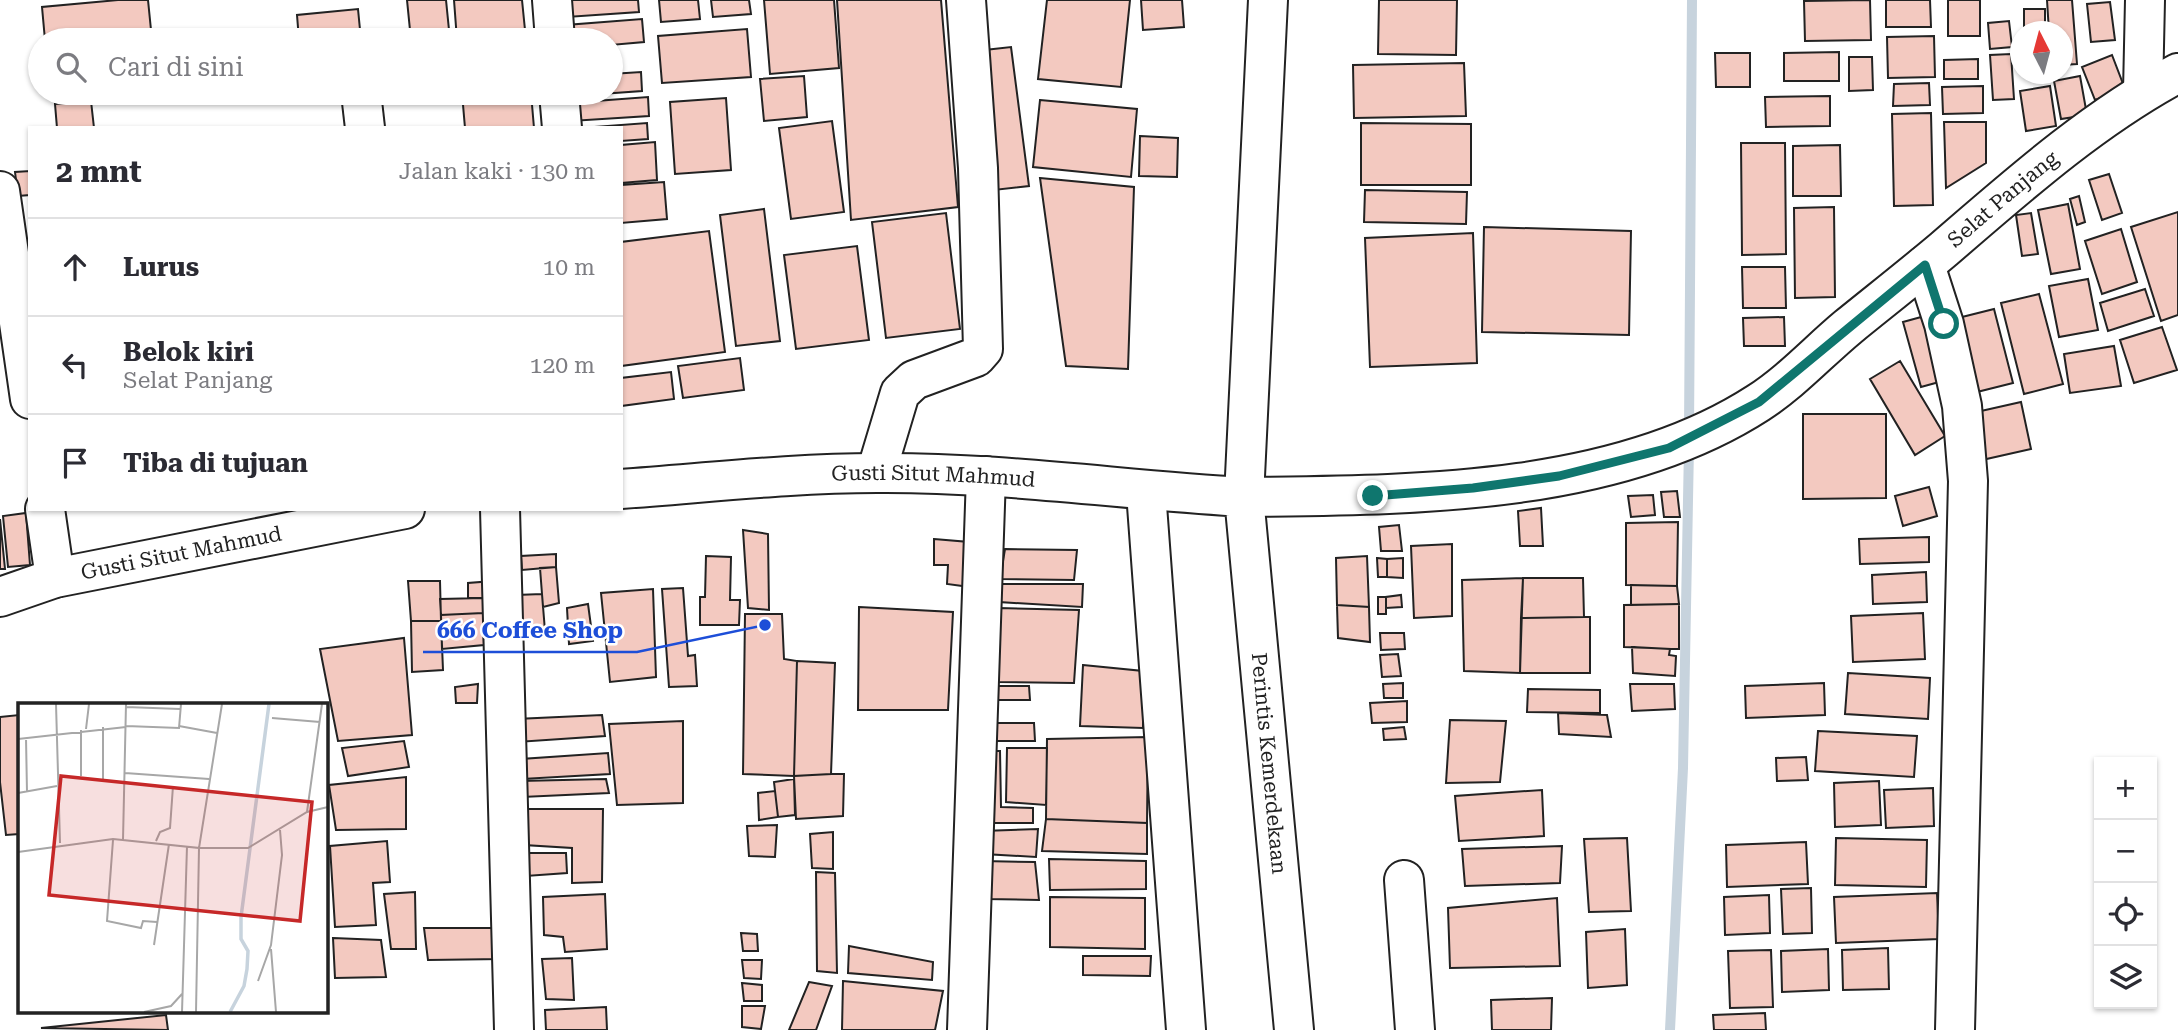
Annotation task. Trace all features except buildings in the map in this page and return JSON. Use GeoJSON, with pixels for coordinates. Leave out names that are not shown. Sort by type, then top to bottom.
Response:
{"type":"FeatureCollection","features":[{"type":"Feature","properties":{"kind":"main road"},"geometry":{"type":"LineString","coordinates":[[552,0],[554,28]]}},
{"type":"Feature","properties":{"kind":"main road"},"geometry":{"type":"LineString","coordinates":[[876,472],[900,393],[914,380],[976,357],[982,349],[985,334],[966,0]]}},
{"type":"Feature","properties":{"kind":"main road","name":"Perintis Kemerdekaan"},"geometry":{"type":"LineString","coordinates":[[1268,0],[1244,497],[1294,1030]]}},
{"type":"Feature","properties":{"kind":"main road"},"geometry":{"type":"LineString","coordinates":[[2143,92],[2145,0]]}},
{"type":"Feature","properties":{"kind":"main road","name":"Selat Panjang"},"geometry":{"type":"LineString","coordinates":[[1244,497],[1373,496],[1473,488],[1559,476],[1669,448],[1759,402],[2010,192],[2143,92],[2178,73]]}},
{"type":"Feature","properties":{"kind":"main road"},"geometry":{"type":"LineString","coordinates":[[362,105],[365,126]]}},
{"type":"Feature","properties":{"kind":"main road"},"geometry":{"type":"LineString","coordinates":[[560,105],[562,126]]}},
{"type":"Feature","properties":{"kind":"main road"},"geometry":{"type":"LineString","coordinates":[[0,191],[28,385]]}},
{"type":"Feature","properties":{"kind":"main road"},"geometry":{"type":"LineString","coordinates":[[1925,265],[1944,324],[1962,406],[1968,481],[1955,1030]]}},
{"type":"Feature","properties":{"kind":"main road","name":"Gusti Situt Mahmud"},"geometry":{"type":"LineString","coordinates":[[623,489],[876,472],[986,476],[1146,492],[1244,497]]}},
{"type":"Feature","properties":{"kind":"main road"},"geometry":{"type":"LineString","coordinates":[[967,1030],[986,476]]}},
{"type":"Feature","properties":{"kind":"main road"},"geometry":{"type":"LineString","coordinates":[[1146,492],[1186,1030]]}},
{"type":"Feature","properties":{"kind":"main road"},"geometry":{"type":"LineString","coordinates":[[45,511],[55,578]]}},
{"type":"Feature","properties":{"kind":"main road","name":"Gusti Situt Mahmud"},"geometry":{"type":"LineString","coordinates":[[0,597],[55,578],[395,511]]}},
{"type":"Feature","properties":{"kind":"main road"},"geometry":{"type":"LineString","coordinates":[[500,511],[514,1030]]}},
{"type":"Feature","properties":{"kind":"main road"},"geometry":{"type":"LineString","coordinates":[[1404,880],[1415,1030]]}},
{"type":"Feature","properties":{"kind":"waterway"},"geometry":{"type":"LineString","coordinates":[[1689,431],[1692,0]]}},
{"type":"Feature","properties":{"kind":"waterway"},"geometry":{"type":"LineString","coordinates":[[1670,1030],[1683,768],[1689,447]]}},
{"type":"Feature","properties":{"kind":"place","name":"666 Coffee Shop"},"geometry":{"type":"Point","coordinates":[765,625]}},
{"type":"Feature","properties":{"kind":"route"},"geometry":{"type":"LineString","coordinates":[[1373,496],[1473,488],[1559,476],[1669,448],[1759,402],[1925,265],[1944,324]]}}]}
